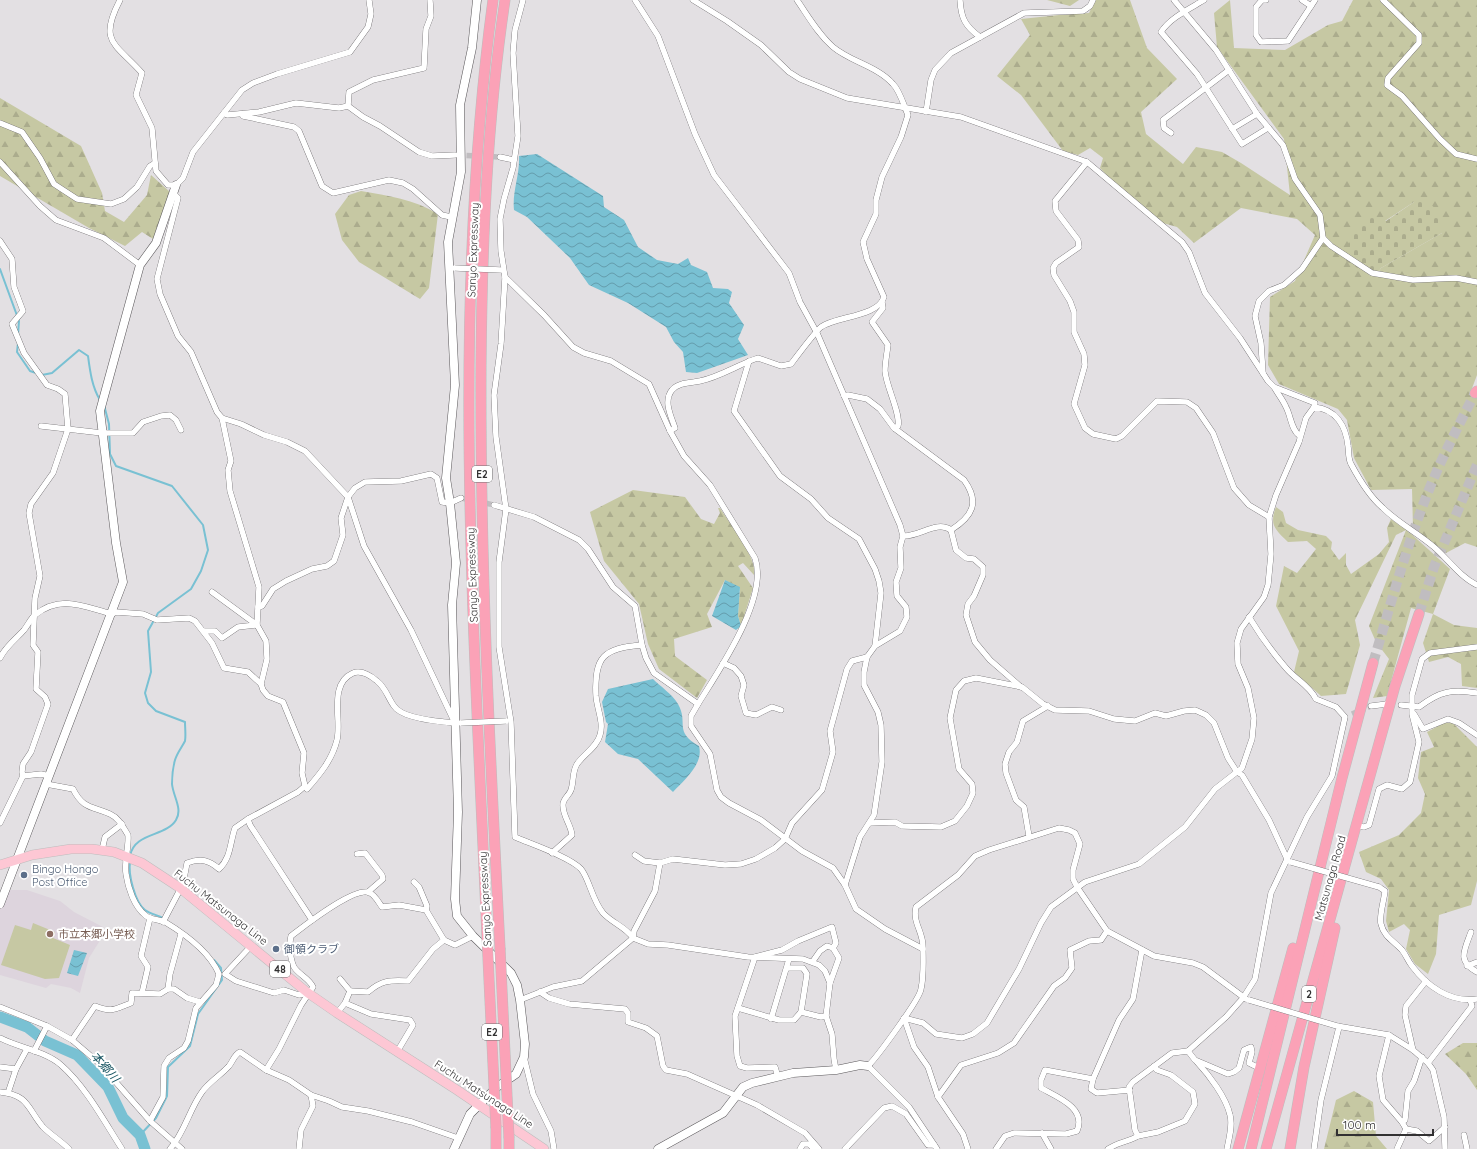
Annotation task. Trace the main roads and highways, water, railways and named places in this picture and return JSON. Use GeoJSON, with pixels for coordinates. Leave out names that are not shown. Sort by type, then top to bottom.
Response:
{"type":"FeatureCollection","features":[{"type":"Feature","properties":{"kind":"highway","name":"Sanyo Expressway"},"geometry":{"type":"LineString","coordinates":[[493,0],[484,80],[477,169],[472,258],[470,409],[474,618],[496,1149]]}},
{"type":"Feature","properties":{"kind":"highway","name":"Sanyo Expressway"},"geometry":{"type":"LineString","coordinates":[[505,0],[495,81],[483,258],[481,416],[485,611],[509,1149]]}},
{"type":"Feature","properties":{"kind":"highway","name":"Matsunaga Road"},"geometry":{"type":"LineString","coordinates":[[1266,1149],[1396,686],[1419,614]]}},
{"type":"Feature","properties":{"kind":"highway","name":"Matsunaga Road"},"geometry":{"type":"LineString","coordinates":[[1251,1149],[1314,892],[1337,777],[1373,663]]}},
{"type":"Feature","properties":{"kind":"highway"},"geometry":{"type":"LineString","coordinates":[[1290,1149],[1304,1067],[1353,840]]}},
{"type":"Feature","properties":{"kind":"highway"},"geometry":{"type":"LineString","coordinates":[[1238,1149],[1251,1102],[1258,1066],[1302,917],[1314,892]]}},
{"type":"Feature","properties":{"kind":"main road","name":"Fuchu Matsunaga Line"},"geometry":{"type":"LineString","coordinates":[[0,865],[17,858],[71,848],[102,850],[126,856],[142,863],[180,888],[337,1014],[457,1090],[478,1106],[544,1149]]}},
{"type":"Feature","properties":{"kind":"water"},"geometry":{"type":"Polygon","coordinates":[[[537,154],[603,196],[604,207],[624,220],[638,247],[657,260],[678,264],[688,258],[691,265],[707,272],[713,288],[728,289],[732,292],[729,303],[744,325],[738,339],[748,355],[697,373],[686,372],[683,352],[674,342],[666,327],[628,303],[589,285],[570,258],[527,217],[514,210],[519,156],[537,154]]]}},
{"type":"Feature","properties":{"kind":"water"},"geometry":{"type":"Polygon","coordinates":[[[725,580],[740,587],[738,616],[741,626],[736,630],[712,616],[725,580]]]}},
{"type":"Feature","properties":{"kind":"water"},"geometry":{"type":"Polygon","coordinates":[[[653,679],[678,704],[681,711],[686,736],[699,746],[700,753],[696,765],[673,792],[638,759],[618,754],[605,742],[608,724],[606,722],[602,702],[608,689],[653,679]]]}},
{"type":"Feature","properties":{"kind":"water"},"geometry":{"type":"Polygon","coordinates":[[[74,950],[87,953],[78,976],[67,973],[74,950]]]}},
{"type":"Feature","properties":{"kind":"waterway"},"geometry":{"type":"LineString","coordinates":[[0,269],[19,321],[18,335]]}},
{"type":"Feature","properties":{"kind":"waterway"},"geometry":{"type":"LineString","coordinates":[[18,343],[17,352],[30,371],[36,373]]}},
{"type":"Feature","properties":{"kind":"waterway"},"geometry":{"type":"LineString","coordinates":[[42,375],[52,373],[79,350],[88,356],[93,384],[100,400]]}},
{"type":"Feature","properties":{"kind":"waterway"},"geometry":{"type":"LineString","coordinates":[[104,405],[109,424],[110,454],[116,466],[172,486],[203,525],[208,550],[201,571],[191,589],[158,613],[148,631],[151,672],[145,693],[148,703],[156,711],[185,722],[185,741],[176,757],[173,772],[172,784],[178,807],[178,816],[176,820],[165,829],[137,843],[130,856]]}},
{"type":"Feature","properties":{"kind":"waterway"},"geometry":{"type":"LineString","coordinates":[[130,862],[131,881],[138,901],[145,910],[163,918]]}},
{"type":"Feature","properties":{"kind":"waterway"},"geometry":{"type":"LineString","coordinates":[[140,1135],[156,1118],[167,1096],[168,1067],[190,1046],[198,1014],[222,980],[221,968],[214,960]]}},
{"type":"Feature","properties":{"kind":"waterway","name":"本郷川"},"geometry":{"type":"LineString","coordinates":[[0,1017],[27,1027],[45,1041],[77,1055],[108,1087],[123,1118],[140,1135],[145,1149]]}},
{"type":"Feature","properties":{"kind":"tunnel"},"geometry":{"type":"LineString","coordinates":[[458,155],[500,157]]}},
{"type":"Feature","properties":{"kind":"tunnel"},"geometry":{"type":"LineString","coordinates":[[1373,663],[1403,563],[1420,513],[1440,464],[1475,393]]}},
{"type":"Feature","properties":{"kind":"tunnel"},"geometry":{"type":"LineString","coordinates":[[1419,614],[1434,567],[1477,465]]}},
{"type":"Feature","properties":{"kind":"tunnel"},"geometry":{"type":"LineString","coordinates":[[461,498],[494,505]]}},
{"type":"Feature","properties":{"kind":"tunnel"},"geometry":{"type":"LineString","coordinates":[[1352,714],[1371,706]]}},
{"type":"Feature","properties":{"kind":"place","name":"Bingo Hongo Post Office"},"geometry":{"type":"Point","coordinates":[24,875]}},
{"type":"Feature","properties":{"kind":"place","name":"市立本郷小学校"},"geometry":{"type":"Point","coordinates":[50,934]}},
{"type":"Feature","properties":{"kind":"place","name":"御領クラブ"},"geometry":{"type":"Point","coordinates":[276,949]}}]}
